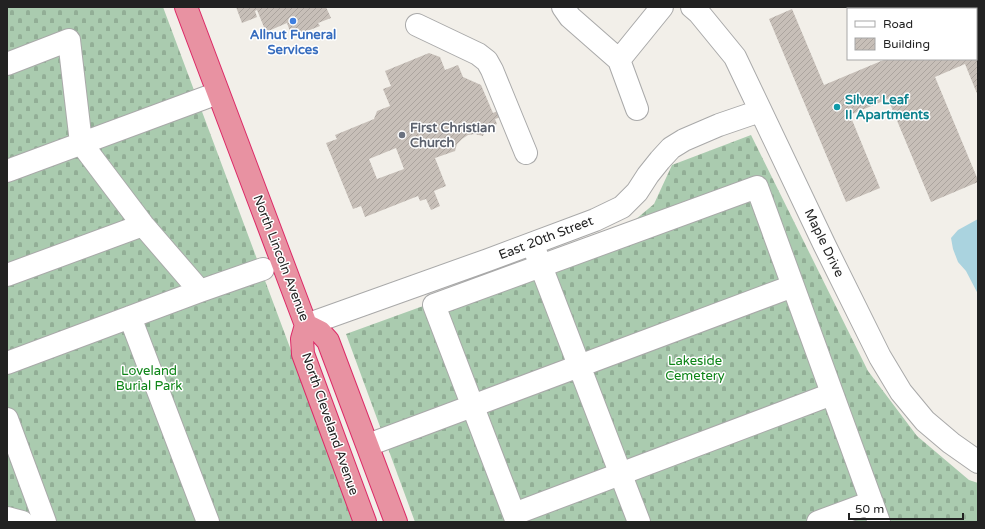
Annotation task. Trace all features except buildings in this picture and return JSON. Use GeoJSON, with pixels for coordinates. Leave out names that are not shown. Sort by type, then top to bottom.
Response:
{"type":"FeatureCollection","features":[{"type":"Feature","properties":{"kind":"highway","name":"North Lincoln Avenue"},"geometry":{"type":"LineString","coordinates":[[186,7],[306,325],[320,332],[328,341],[396,522]]}},
{"type":"Feature","properties":{"kind":"highway","name":"North Cleveland Avenue"},"geometry":{"type":"LineString","coordinates":[[306,325],[302,339],[303,354],[365,522]]}},
{"type":"Feature","properties":{"kind":"street"},"geometry":{"type":"LineString","coordinates":[[563,7],[570,18],[619,60],[637,109]]}},
{"type":"Feature","properties":{"kind":"street"},"geometry":{"type":"LineString","coordinates":[[619,60],[662,7]]}},
{"type":"Feature","properties":{"kind":"street","name":"Maple Drive"},"geometry":{"type":"LineString","coordinates":[[692,7],[699,12],[735,57],[828,253],[877,350],[901,392],[925,421],[951,443],[978,462]]}},
{"type":"Feature","properties":{"kind":"street"},"geometry":{"type":"LineString","coordinates":[[417,25],[478,54],[487,61],[526,153]]}},
{"type":"Feature","properties":{"kind":"street"},"geometry":{"type":"LineString","coordinates":[[7,64],[69,40],[81,143],[143,225],[200,290]]}},
{"type":"Feature","properties":{"kind":"street"},"geometry":{"type":"LineString","coordinates":[[7,171],[218,93]]}},
{"type":"Feature","properties":{"kind":"street","name":"East 20th Street"},"geometry":{"type":"LineString","coordinates":[[306,325],[596,220],[622,207],[637,192],[648,175],[671,148],[690,137],[760,110]]}},
{"type":"Feature","properties":{"kind":"street"},"geometry":{"type":"LineString","coordinates":[[832,394],[621,474],[515,518],[434,305],[757,187],[879,522]]}},
{"type":"Feature","properties":{"kind":"street"},"geometry":{"type":"LineString","coordinates":[[7,275],[143,225]]}},
{"type":"Feature","properties":{"kind":"street"},"geometry":{"type":"LineString","coordinates":[[532,244],[639,522]]}},
{"type":"Feature","properties":{"kind":"street"},"geometry":{"type":"LineString","coordinates":[[7,363],[200,290],[263,269]]}},
{"type":"Feature","properties":{"kind":"street"},"geometry":{"type":"LineString","coordinates":[[368,445],[793,286]]}},
{"type":"Feature","properties":{"kind":"street"},"geometry":{"type":"LineString","coordinates":[[130,317],[208,522]]}},
{"type":"Feature","properties":{"kind":"street"},"geometry":{"type":"LineString","coordinates":[[7,419],[45,522]]}},
{"type":"Feature","properties":{"kind":"street"},"geometry":{"type":"LineString","coordinates":[[818,522],[872,502]]}},
{"type":"Feature","properties":{"kind":"street"},"geometry":{"type":"LineString","coordinates":[[7,518],[22,522]]}},
{"type":"Feature","properties":{"kind":"green space","name":"Loveland Burial Park"},"geometry":{"type":"Polygon","coordinates":[[[7,7],[163,7],[355,522],[7,522],[7,7]]]}},
{"type":"Feature","properties":{"kind":"green space","name":"Lakeside Cemetery"},"geometry":{"type":"Polygon","coordinates":[[[751,135],[868,371],[917,436],[969,480],[978,483],[978,522],[415,522],[346,334],[616,236],[654,204],[672,165],[751,135]]]}},
{"type":"Feature","properties":{"kind":"water"},"geometry":{"type":"Polygon","coordinates":[[[978,219],[978,294],[966,271],[958,262],[951,238],[958,230],[978,219]]]}},
{"type":"Feature","properties":{"kind":"place","name":"Allnut Funeral Services"},"geometry":{"type":"Point","coordinates":[293,21]}},
{"type":"Feature","properties":{"kind":"place","name":"Silver Leaf II Apartments"},"geometry":{"type":"Point","coordinates":[837,107]}},
{"type":"Feature","properties":{"kind":"place","name":"First Christian Church"},"geometry":{"type":"Point","coordinates":[402,135]}}]}
